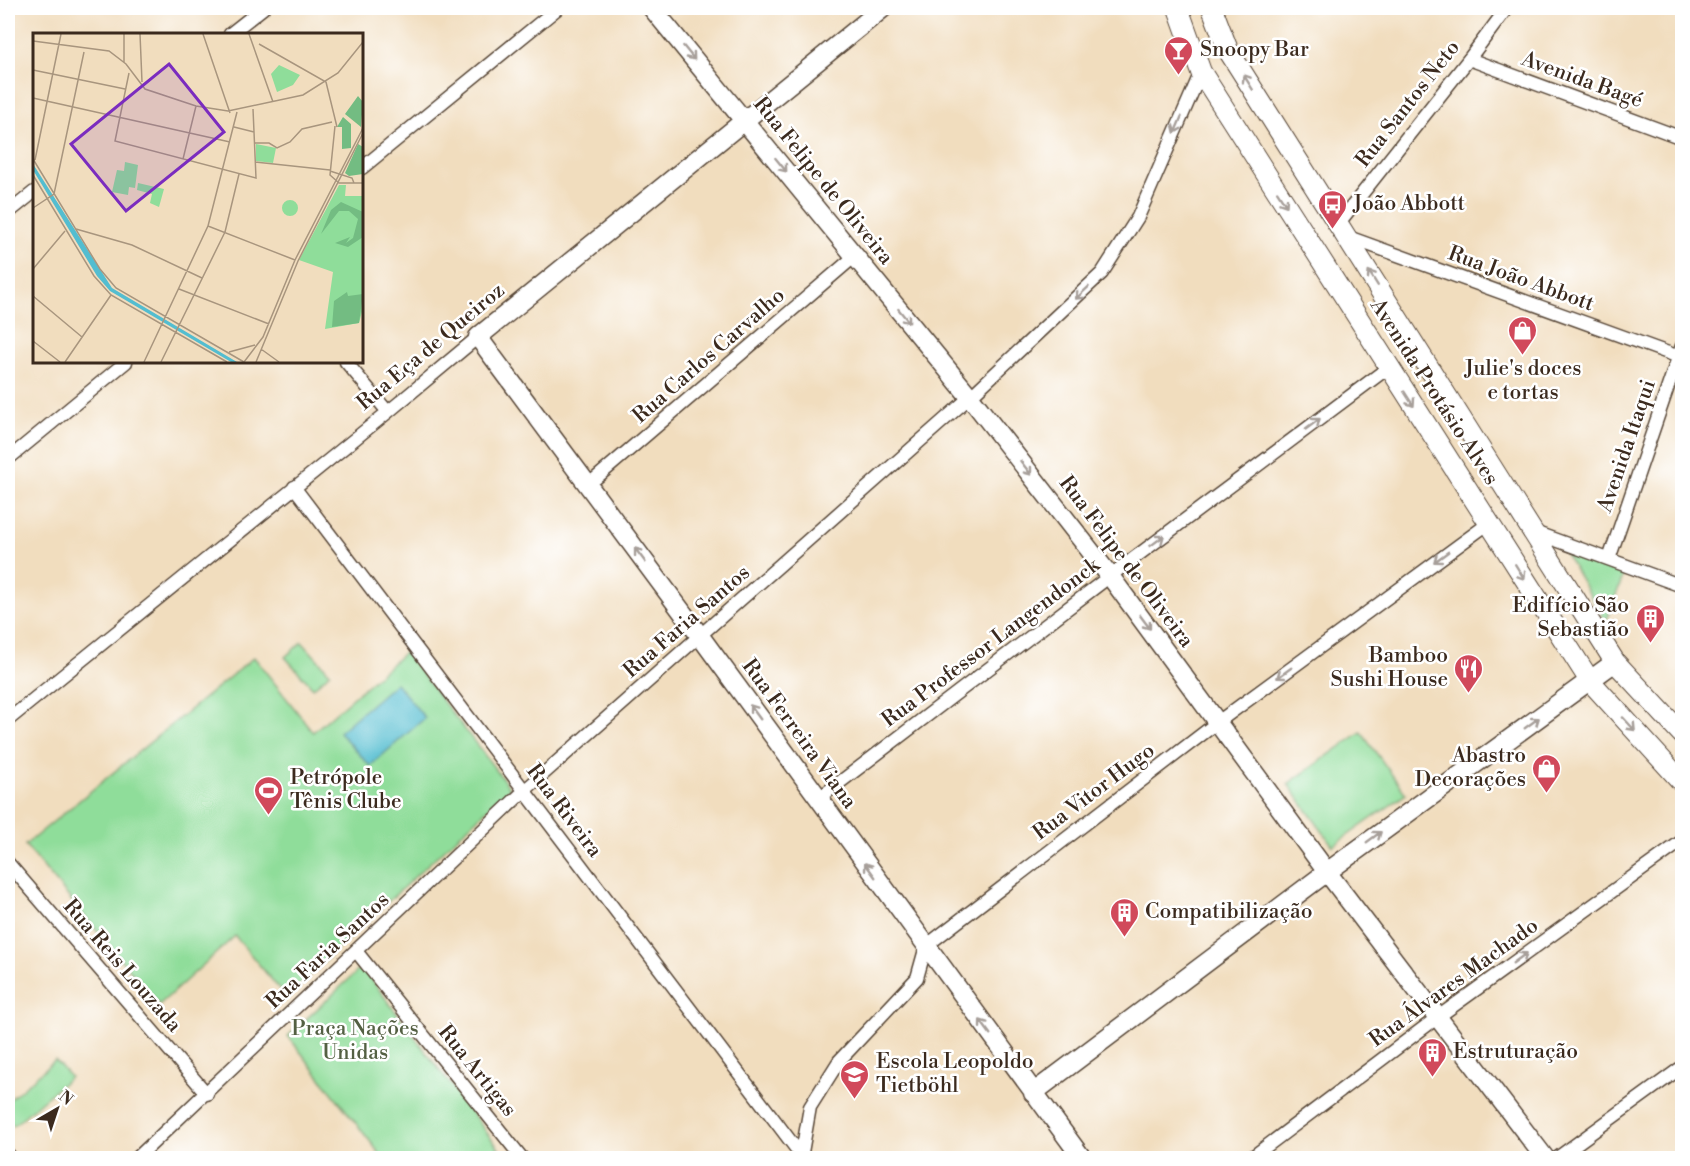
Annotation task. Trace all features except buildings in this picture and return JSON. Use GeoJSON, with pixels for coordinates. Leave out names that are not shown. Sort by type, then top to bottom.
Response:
{"type":"FeatureCollection","features":[{"type":"Feature","properties":{"kind":"main road","name":"Avenida Protásio Alves"},"geometry":{"type":"LineString","coordinates":[[1178,8],[1201,72],[1590,681],[1683,782]]}},
{"type":"Feature","properties":{"kind":"main road","name":"Avenida Protásio Alves"},"geometry":{"type":"LineString","coordinates":[[1212,8],[1228,50],[1616,662],[1683,734]]}},
{"type":"Feature","properties":{"kind":"street"},"geometry":{"type":"LineString","coordinates":[[231,33],[263,8]]}},
{"type":"Feature","properties":{"kind":"street"},"geometry":{"type":"LineString","coordinates":[[363,167],[558,8]]}},
{"type":"Feature","properties":{"kind":"street","name":"Rua Felipe de Oliveira"},"geometry":{"type":"LineString","coordinates":[[652,8],[970,397],[1110,576],[1327,872],[1545,1158]]}},
{"type":"Feature","properties":{"kind":"street","name":"Rua Eça de Queiroz"},"geometry":{"type":"LineString","coordinates":[[8,720],[883,8]]}},
{"type":"Feature","properties":{"kind":"street","name":"Rua Santos Neto"},"geometry":{"type":"LineString","coordinates":[[1342,230],[1507,8]]}},
{"type":"Feature","properties":{"kind":"street","name":"Avenida Bagé"},"geometry":{"type":"LineString","coordinates":[[1469,59],[1683,138]]}},
{"type":"Feature","properties":{"kind":"street","name":"Rua Faria Santos"},"geometry":{"type":"LineString","coordinates":[[137,1158],[524,791],[970,397],[1102,273],[1138,217],[1201,72]]}},
{"type":"Feature","properties":{"kind":"street"},"geometry":{"type":"LineString","coordinates":[[8,213],[33,193]]}},
{"type":"Feature","properties":{"kind":"street","name":"Rua João Abbott"},"geometry":{"type":"LineString","coordinates":[[1342,230],[1681,353]]}},
{"type":"Feature","properties":{"kind":"street","name":"Rua Carlos Carvalho"},"geometry":{"type":"LineString","coordinates":[[588,485],[855,256]]}},
{"type":"Feature","properties":{"kind":"street","name":"Rua Ferreira Viana"},"geometry":{"type":"LineString","coordinates":[[478,337],[1082,1158]]}},
{"type":"Feature","properties":{"kind":"street","name":"Avenida Itaqui"},"geometry":{"type":"LineString","coordinates":[[1609,559],[1681,353]]}},
{"type":"Feature","properties":{"kind":"street"},"geometry":{"type":"LineString","coordinates":[[8,459],[125,363]]}},
{"type":"Feature","properties":{"kind":"street"},"geometry":{"type":"LineString","coordinates":[[347,363],[388,412]]}},
{"type":"Feature","properties":{"kind":"street","name":"Rua Professor Langendonck"},"geometry":{"type":"LineString","coordinates":[[818,799],[1389,367]]}},
{"type":"Feature","properties":{"kind":"street","name":"Rua Riveira"},"geometry":{"type":"LineString","coordinates":[[294,487],[801,1157]]}},
{"type":"Feature","properties":{"kind":"street","name":"Rua Vitor Hugo"},"geometry":{"type":"LineString","coordinates":[[926,946],[1218,722],[1488,523]]}},
{"type":"Feature","properties":{"kind":"street"},"geometry":{"type":"LineString","coordinates":[[1533,532],[1683,586]]}},
{"type":"Feature","properties":{"kind":"street"},"geometry":{"type":"LineString","coordinates":[[1033,1093],[1327,872],[1616,662]]}},
{"type":"Feature","properties":{"kind":"street","name":"Rua Álvares Machado"},"geometry":{"type":"LineString","coordinates":[[1251,1158],[1438,1017],[1683,841]]}},
{"type":"Feature","properties":{"kind":"street","name":"Rua Reis Louzada"},"geometry":{"type":"LineString","coordinates":[[8,863],[207,1094]]}},
{"type":"Feature","properties":{"kind":"street"},"geometry":{"type":"LineString","coordinates":[[801,1157],[810,1107],[838,1061],[918,978],[926,946]]}},
{"type":"Feature","properties":{"kind":"street","name":"Rua Artigas"},"geometry":{"type":"LineString","coordinates":[[356,951],[522,1158]]}},
{"type":"Feature","properties":{"kind":"street"},"geometry":{"type":"LineString","coordinates":[[1557,1158],[1683,1067]]}},
{"type":"Feature","properties":{"kind":"street"},"geometry":{"type":"LineString","coordinates":[[8,1154],[11,1158]]}},
{"type":"Feature","properties":{"kind":"green space"},"geometry":{"type":"Polygon","coordinates":[[[1563,550],[1624,574],[1606,622],[1563,550]]]}},
{"type":"Feature","properties":{"kind":"green space"},"geometry":{"type":"Polygon","coordinates":[[[302,642],[330,673],[313,688],[285,657],[302,642]]]}},
{"type":"Feature","properties":{"kind":"green space","name":"Petrópole Tênis Clube"},"geometry":{"type":"Polygon","coordinates":[[[405,652],[510,788],[286,997],[235,936],[159,1005],[25,845],[254,657],[313,732],[405,652]]]}},
{"type":"Feature","properties":{"kind":"green space"},"geometry":{"type":"Polygon","coordinates":[[[1361,732],[1406,794],[1333,846],[1288,784],[1361,732]]]}},
{"type":"Feature","properties":{"kind":"green space","name":"Praça Nações Unidas"},"geometry":{"type":"Polygon","coordinates":[[[362,967],[506,1158],[383,1158],[288,1036],[362,967]]]}},
{"type":"Feature","properties":{"kind":"green space"},"geometry":{"type":"Polygon","coordinates":[[[55,1060],[70,1077],[13,1126],[8,1119],[8,1101],[55,1060]]]}},
{"type":"Feature","properties":{"kind":"water"},"geometry":{"type":"Polygon","coordinates":[[[396,683],[425,718],[370,766],[339,732],[396,683]]]}},
{"type":"Feature","properties":{"kind":"place","name":"Snoopy Bar"},"geometry":{"type":"Point","coordinates":[1179,76]}},
{"type":"Feature","properties":{"kind":"place","name":"João Abbott"},"geometry":{"type":"Point","coordinates":[1332,230]}},
{"type":"Feature","properties":{"kind":"place","name":"Julie's doces e tortas"},"geometry":{"type":"Point","coordinates":[1523,356]}},
{"type":"Feature","properties":{"kind":"place","name":"Edifício São Sebastião"},"geometry":{"type":"Point","coordinates":[1650,644]}},
{"type":"Feature","properties":{"kind":"place","name":"Bamboo Sushi House"},"geometry":{"type":"Point","coordinates":[1469,694]}},
{"type":"Feature","properties":{"kind":"place","name":"Abastro Decorações"},"geometry":{"type":"Point","coordinates":[1547,794]}},
{"type":"Feature","properties":{"kind":"place","name":"Petrópole Tênis Clube"},"geometry":{"type":"Point","coordinates":[269,816]}},
{"type":"Feature","properties":{"kind":"place","name":"Compatibilização"},"geometry":{"type":"Point","coordinates":[1124,938]}},
{"type":"Feature","properties":{"kind":"place","name":"Estruturação"},"geometry":{"type":"Point","coordinates":[1432,1078]}},
{"type":"Feature","properties":{"kind":"place","name":"Escola Leopoldo Tietböhl"},"geometry":{"type":"Point","coordinates":[855,1100]}}]}
